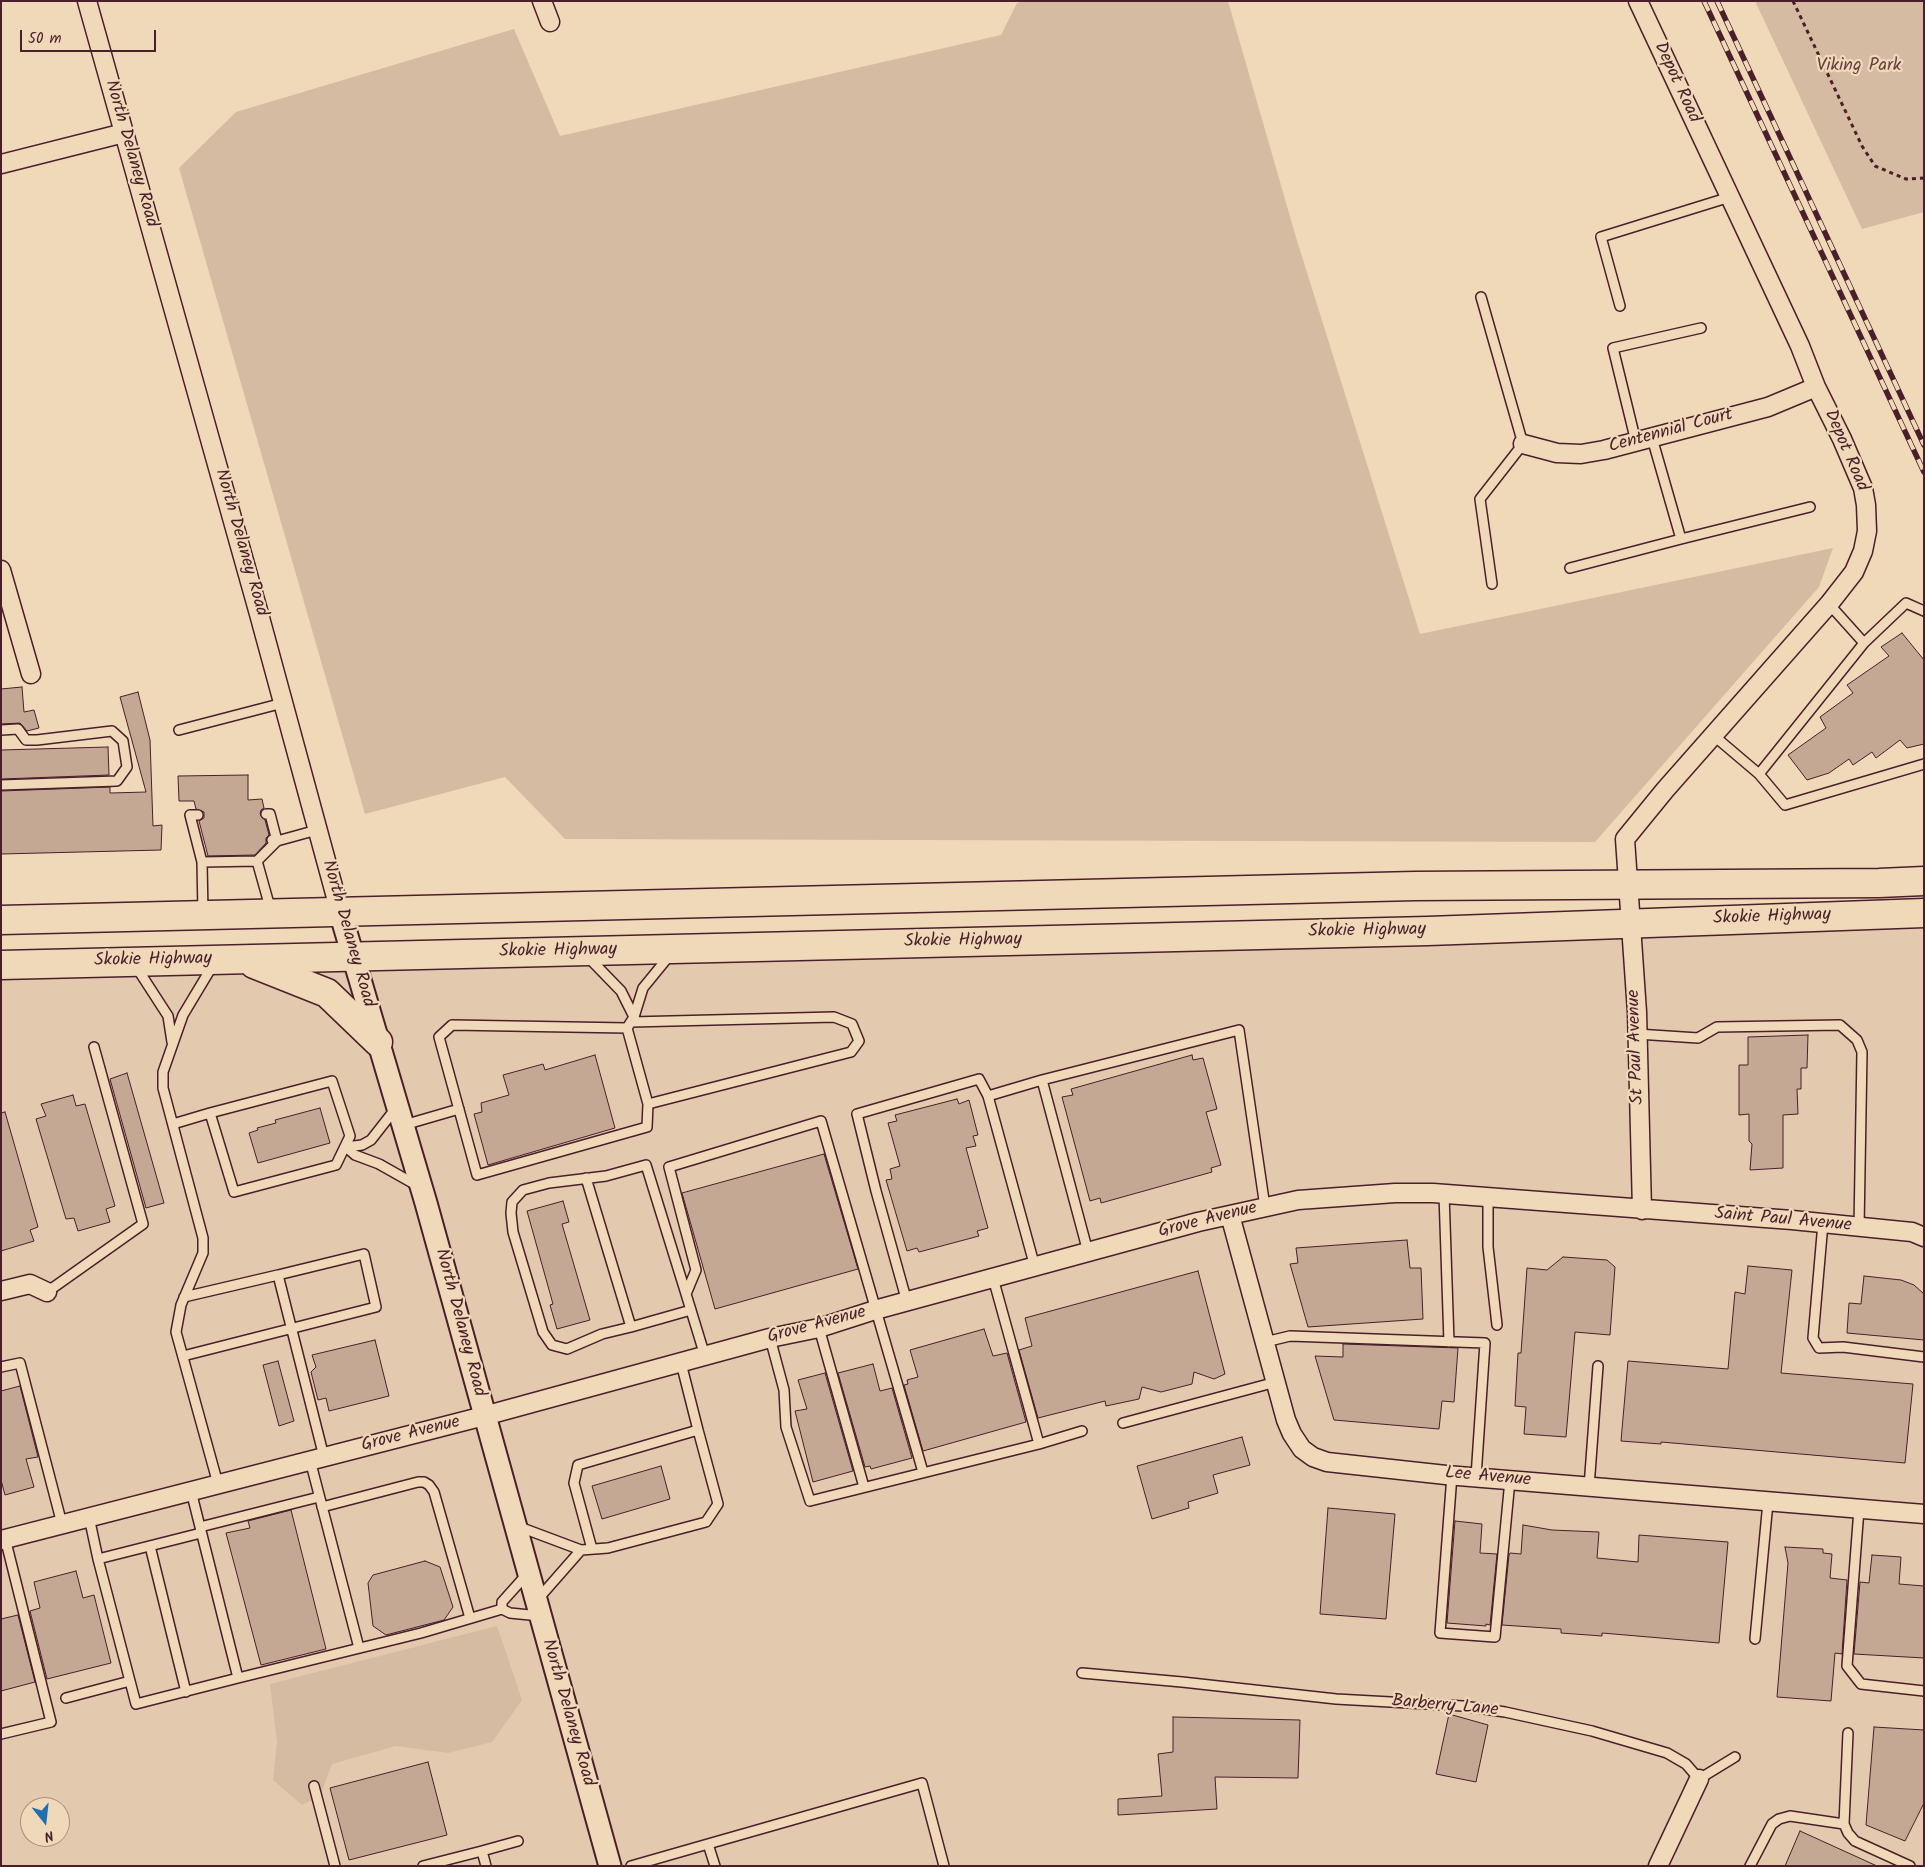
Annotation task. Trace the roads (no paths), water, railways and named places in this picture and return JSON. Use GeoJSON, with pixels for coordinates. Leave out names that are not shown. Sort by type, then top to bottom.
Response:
{"type":"FeatureCollection","features":[{"type":"Feature","properties":{"kind":"highway","name":"Skokie Highway"},"geometry":{"type":"LineString","coordinates":[[1,920],[1415,886],[1879,883],[1924,881]]}},
{"type":"Feature","properties":{"kind":"highway","name":"Skokie Highway"},"geometry":{"type":"LineString","coordinates":[[1,965],[1428,931],[1924,913]]}},
{"type":"Feature","properties":{"kind":"highway"},"geometry":{"type":"LineString","coordinates":[[229,959],[327,993],[378,1042]]}},
{"type":"Feature","properties":{"kind":"street","name":"North Delaney Road"},"geometry":{"type":"LineString","coordinates":[[87,1],[317,830],[421,1188],[610,1866]]}},
{"type":"Feature","properties":{"kind":"street"},"geometry":{"type":"LineString","coordinates":[[542,1],[550,22]]}},
{"type":"Feature","properties":{"kind":"street","name":"Depot Road"},"geometry":{"type":"LineString","coordinates":[[1628,885],[1624,839],[1829,604],[1854,572],[1863,551],[1867,531],[1863,488],[1842,439],[1816,387],[1800,346],[1638,1]]}},
{"type":"Feature","properties":{"kind":"street"},"geometry":{"type":"LineString","coordinates":[[1,164],[124,133]]}},
{"type":"Feature","properties":{"kind":"street","name":"Centennial Court"},"geometry":{"type":"LineString","coordinates":[[1522,444],[1557,454],[1581,454],[1604,450],[1768,407],[1816,387]]}},
{"type":"Feature","properties":{"kind":"street"},"geometry":{"type":"LineString","coordinates":[[1,570],[31,674]]}},
{"type":"Feature","properties":{"kind":"street","name":"St Paul Avenue"},"geometry":{"type":"LineString","coordinates":[[1628,885],[1637,1034],[1642,1210]]}},
{"type":"Feature","properties":{"kind":"street","name":"Grove Avenue"},"geometry":{"type":"LineString","coordinates":[[3,1539],[484,1416],[770,1338],[819,1328],[875,1310],[1088,1252],[1266,1207],[1308,1199],[1395,1193],[1444,1194],[1642,1210]]}},
{"type":"Feature","properties":{"kind":"street","name":"Saint Paul Avenue"},"geometry":{"type":"LineString","coordinates":[[1642,1210],[1912,1232],[1924,1237]]}},
{"type":"Feature","properties":{"kind":"street","name":"Lee Avenue"},"geometry":{"type":"LineString","coordinates":[[1230,1215],[1286,1420],[1292,1434],[1302,1448],[1314,1457],[1327,1462],[1452,1475],[1924,1514]]}},
{"type":"Feature","properties":{"kind":"street"},"geometry":{"type":"LineString","coordinates":[[1,1291],[30,1284],[47,1292]]}},
{"type":"Feature","properties":{"kind":"street"},"geometry":{"type":"LineString","coordinates":[[1658,1866],[1699,1779]]}},
{"type":"Feature","properties":{"kind":"lane"},"geometry":{"type":"LineString","coordinates":[[1620,306],[1601,237],[1730,197]]}},
{"type":"Feature","properties":{"kind":"lane"},"geometry":{"type":"LineString","coordinates":[[1481,297],[1522,444],[1480,499],[1492,584]]}},
{"type":"Feature","properties":{"kind":"lane"},"geometry":{"type":"LineString","coordinates":[[1681,539],[1644,440],[1613,348],[1701,328]]}},
{"type":"Feature","properties":{"kind":"lane"},"geometry":{"type":"LineString","coordinates":[[1570,568],[1810,507]]}},
{"type":"Feature","properties":{"kind":"lane"},"geometry":{"type":"LineString","coordinates":[[1759,774],[1864,643],[1906,603],[1924,611]]}},
{"type":"Feature","properties":{"kind":"lane"},"geometry":{"type":"LineString","coordinates":[[1829,604],[1864,643]]}},
{"type":"Feature","properties":{"kind":"lane"},"geometry":{"type":"LineString","coordinates":[[179,730],[283,703]]}},
{"type":"Feature","properties":{"kind":"lane"},"geometry":{"type":"LineString","coordinates":[[1,730],[18,729],[26,740],[112,731],[123,740],[127,767],[117,781],[1,785]]}},
{"type":"Feature","properties":{"kind":"lane"},"geometry":{"type":"LineString","coordinates":[[1714,735],[1759,774],[1785,805],[1924,764]]}},
{"type":"Feature","properties":{"kind":"lane"},"geometry":{"type":"LineString","coordinates":[[198,814],[190,815],[201,841],[203,915]]}},
{"type":"Feature","properties":{"kind":"lane"},"geometry":{"type":"LineString","coordinates":[[266,814],[270,814],[274,840]]}},
{"type":"Feature","properties":{"kind":"lane"},"geometry":{"type":"LineString","coordinates":[[202,862],[257,861],[274,840],[317,830]]}},
{"type":"Feature","properties":{"kind":"lane"},"geometry":{"type":"LineString","coordinates":[[257,861],[272,914]]}},
{"type":"Feature","properties":{"kind":"lane"},"geometry":{"type":"LineString","coordinates":[[631,1022],[643,988],[675,949]]}},
{"type":"Feature","properties":{"kind":"lane"},"geometry":{"type":"LineString","coordinates":[[583,952],[621,990],[631,1022],[648,1104],[647,1127],[477,1175],[439,1037],[452,1025],[631,1022],[834,1017],[852,1024],[859,1041],[851,1052],[648,1104]]}},
{"type":"Feature","properties":{"kind":"lane"},"geometry":{"type":"LineString","coordinates":[[218,1484],[176,1332],[180,1304],[203,1253],[203,1238],[163,1088],[163,1072],[183,1015],[229,959]]}},
{"type":"Feature","properties":{"kind":"lane"},"geometry":{"type":"LineString","coordinates":[[132,962],[168,1016],[172,1045]]}},
{"type":"Feature","properties":{"kind":"lane"},"geometry":{"type":"LineString","coordinates":[[1637,1034],[1698,1038],[1717,1027],[1840,1025],[1857,1040],[1862,1052],[1859,1228]]}},
{"type":"Feature","properties":{"kind":"lane"},"geometry":{"type":"LineString","coordinates":[[988,1096],[1042,1080],[1239,1030],[1266,1207]]}},
{"type":"Feature","properties":{"kind":"lane"},"geometry":{"type":"LineString","coordinates":[[47,1292],[143,1224],[94,1047]]}},
{"type":"Feature","properties":{"kind":"lane"},"geometry":{"type":"LineString","coordinates":[[907,1302],[857,1114],[979,1079],[988,1096],[1035,1267]]}},
{"type":"Feature","properties":{"kind":"lane"},"geometry":{"type":"LineString","coordinates":[[1042,1080],[1088,1252]]}},
{"type":"Feature","properties":{"kind":"lane"},"geometry":{"type":"LineString","coordinates":[[173,1124],[210,1113],[332,1081],[350,1136],[336,1165],[234,1192],[210,1113]]}},
{"type":"Feature","properties":{"kind":"lane"},"geometry":{"type":"LineString","coordinates":[[346,1147],[362,1145],[371,1140],[400,1116],[458,1109]]}},
{"type":"Feature","properties":{"kind":"lane"},"geometry":{"type":"LineString","coordinates":[[686,1294],[696,1270],[668,1168],[821,1121],[922,1472]]}},
{"type":"Feature","properties":{"kind":"lane"},"geometry":{"type":"LineString","coordinates":[[346,1147],[355,1155],[379,1164],[421,1188]]}},
{"type":"Feature","properties":{"kind":"lane"},"geometry":{"type":"LineString","coordinates":[[691,1310],[602,1334],[567,1349],[552,1345],[543,1332],[514,1232],[511,1213],[512,1202],[523,1190],[549,1184],[606,1176],[646,1164],[691,1310],[705,1356]]}},
{"type":"Feature","properties":{"kind":"lane"},"geometry":{"type":"LineString","coordinates":[[586,1178],[631,1326]]}},
{"type":"Feature","properties":{"kind":"lane"},"geometry":{"type":"LineString","coordinates":[[1444,1194],[1449,1342]]}},
{"type":"Feature","properties":{"kind":"lane"},"geometry":{"type":"LineString","coordinates":[[1488,1198],[1488,1247],[1497,1325]]}},
{"type":"Feature","properties":{"kind":"lane"},"geometry":{"type":"LineString","coordinates":[[1823,1224],[1813,1338],[1819,1348],[1843,1348],[1924,1357]]}},
{"type":"Feature","properties":{"kind":"lane"},"geometry":{"type":"LineString","coordinates":[[183,1356],[376,1307],[364,1254],[184,1297]]}},
{"type":"Feature","properties":{"kind":"lane"},"geometry":{"type":"LineString","coordinates":[[278,1275],[291,1328],[317,1459],[319,1497],[359,1648]]}},
{"type":"Feature","properties":{"kind":"lane"},"geometry":{"type":"LineString","coordinates":[[993,1278],[1039,1444]]}},
{"type":"Feature","properties":{"kind":"lane"},"geometry":{"type":"LineString","coordinates":[[819,1328],[864,1486]]}},
{"type":"Feature","properties":{"kind":"lane"},"geometry":{"type":"LineString","coordinates":[[1265,1342],[1290,1336],[1485,1343],[1476,1477]]}},
{"type":"Feature","properties":{"kind":"lane"},"geometry":{"type":"LineString","coordinates":[[770,1338],[784,1390],[786,1427],[810,1501],[864,1486],[1039,1444],[1082,1431]]}},
{"type":"Feature","properties":{"kind":"lane"},"geometry":{"type":"LineString","coordinates":[[1,1367],[20,1363],[62,1524]]}},
{"type":"Feature","properties":{"kind":"lane"},"geometry":{"type":"LineString","coordinates":[[515,1525],[581,1550],[608,1548],[706,1522],[718,1504],[681,1363]]}},
{"type":"Feature","properties":{"kind":"lane"},"geometry":{"type":"LineString","coordinates":[[1589,1487],[1598,1366]]}},
{"type":"Feature","properties":{"kind":"lane"},"geometry":{"type":"LineString","coordinates":[[1123,1423],[1276,1382]]}},
{"type":"Feature","properties":{"kind":"lane"},"geometry":{"type":"LineString","coordinates":[[592,1549],[574,1483],[578,1465],[698,1430]]}},
{"type":"Feature","properties":{"kind":"lane"},"geometry":{"type":"LineString","coordinates":[[1452,1475],[1440,1633],[1494,1637],[1510,1480]]}},
{"type":"Feature","properties":{"kind":"lane"},"geometry":{"type":"LineString","coordinates":[[322,1506],[418,1482],[424,1482],[429,1485],[434,1492],[470,1618]]}},
{"type":"Feature","properties":{"kind":"lane"},"geometry":{"type":"LineString","coordinates":[[191,1491],[238,1678]]}},
{"type":"Feature","properties":{"kind":"lane"},"geometry":{"type":"LineString","coordinates":[[98,1559],[150,1546],[319,1497]]}},
{"type":"Feature","properties":{"kind":"lane"},"geometry":{"type":"LineString","coordinates":[[1755,1638],[1768,1502]]}},
{"type":"Feature","properties":{"kind":"lane"},"geometry":{"type":"LineString","coordinates":[[1859,1509],[1847,1666],[1861,1684],[1924,1691]]}},
{"type":"Feature","properties":{"kind":"lane"},"geometry":{"type":"LineString","coordinates":[[89,1517],[98,1559],[136,1704],[422,1633],[502,1609],[510,1613],[538,1608],[581,1550]]}},
{"type":"Feature","properties":{"kind":"lane"},"geometry":{"type":"LineString","coordinates":[[1,1734],[52,1722],[3,1539]]}},
{"type":"Feature","properties":{"kind":"lane"},"geometry":{"type":"LineString","coordinates":[[150,1546],[186,1692]]}},
{"type":"Feature","properties":{"kind":"lane"},"geometry":{"type":"LineString","coordinates":[[502,1609],[502,1602],[528,1573]]}},
{"type":"Feature","properties":{"kind":"lane","name":"Barberry Lane"},"geometry":{"type":"LineString","coordinates":[[1082,1673],[1336,1699],[1463,1706],[1505,1712],[1592,1732],[1667,1753],[1686,1764],[1699,1779]]}},
{"type":"Feature","properties":{"kind":"lane"},"geometry":{"type":"LineString","coordinates":[[66,1698],[130,1681]]}},
{"type":"Feature","properties":{"kind":"lane"},"geometry":{"type":"LineString","coordinates":[[1848,1733],[1844,1824],[1848,1833],[1856,1841],[1910,1866]]}},
{"type":"Feature","properties":{"kind":"lane"},"geometry":{"type":"LineString","coordinates":[[1699,1779],[1735,1757]]}},
{"type":"Feature","properties":{"kind":"lane"},"geometry":{"type":"LineString","coordinates":[[631,1866],[922,1783],[944,1866]]}},
{"type":"Feature","properties":{"kind":"lane"},"geometry":{"type":"LineString","coordinates":[[314,1786],[335,1866]]}},
{"type":"Feature","properties":{"kind":"lane"},"geometry":{"type":"LineString","coordinates":[[1750,1866],[1772,1824],[1779,1819],[1790,1816],[1844,1824]]}},
{"type":"Feature","properties":{"kind":"lane"},"geometry":{"type":"LineString","coordinates":[[423,1866],[518,1841]]}},
{"type":"Feature","properties":{"kind":"lane"},"geometry":{"type":"LineString","coordinates":[[708,1844],[715,1866]]}},
{"type":"Feature","properties":{"kind":"lane"},"geometry":{"type":"LineString","coordinates":[[482,1851],[486,1866]]}},
{"type":"Feature","properties":{"kind":"railway"},"geometry":{"type":"LineString","coordinates":[[1704,1],[1924,472]]}},
{"type":"Feature","properties":{"kind":"railway"},"geometry":{"type":"LineString","coordinates":[[1717,1],[1924,445]]}},
{"type":"Feature","properties":{"kind":"park label","name":"Viking Park"},"geometry":{"type":"Point","coordinates":[1859,67]}}]}
